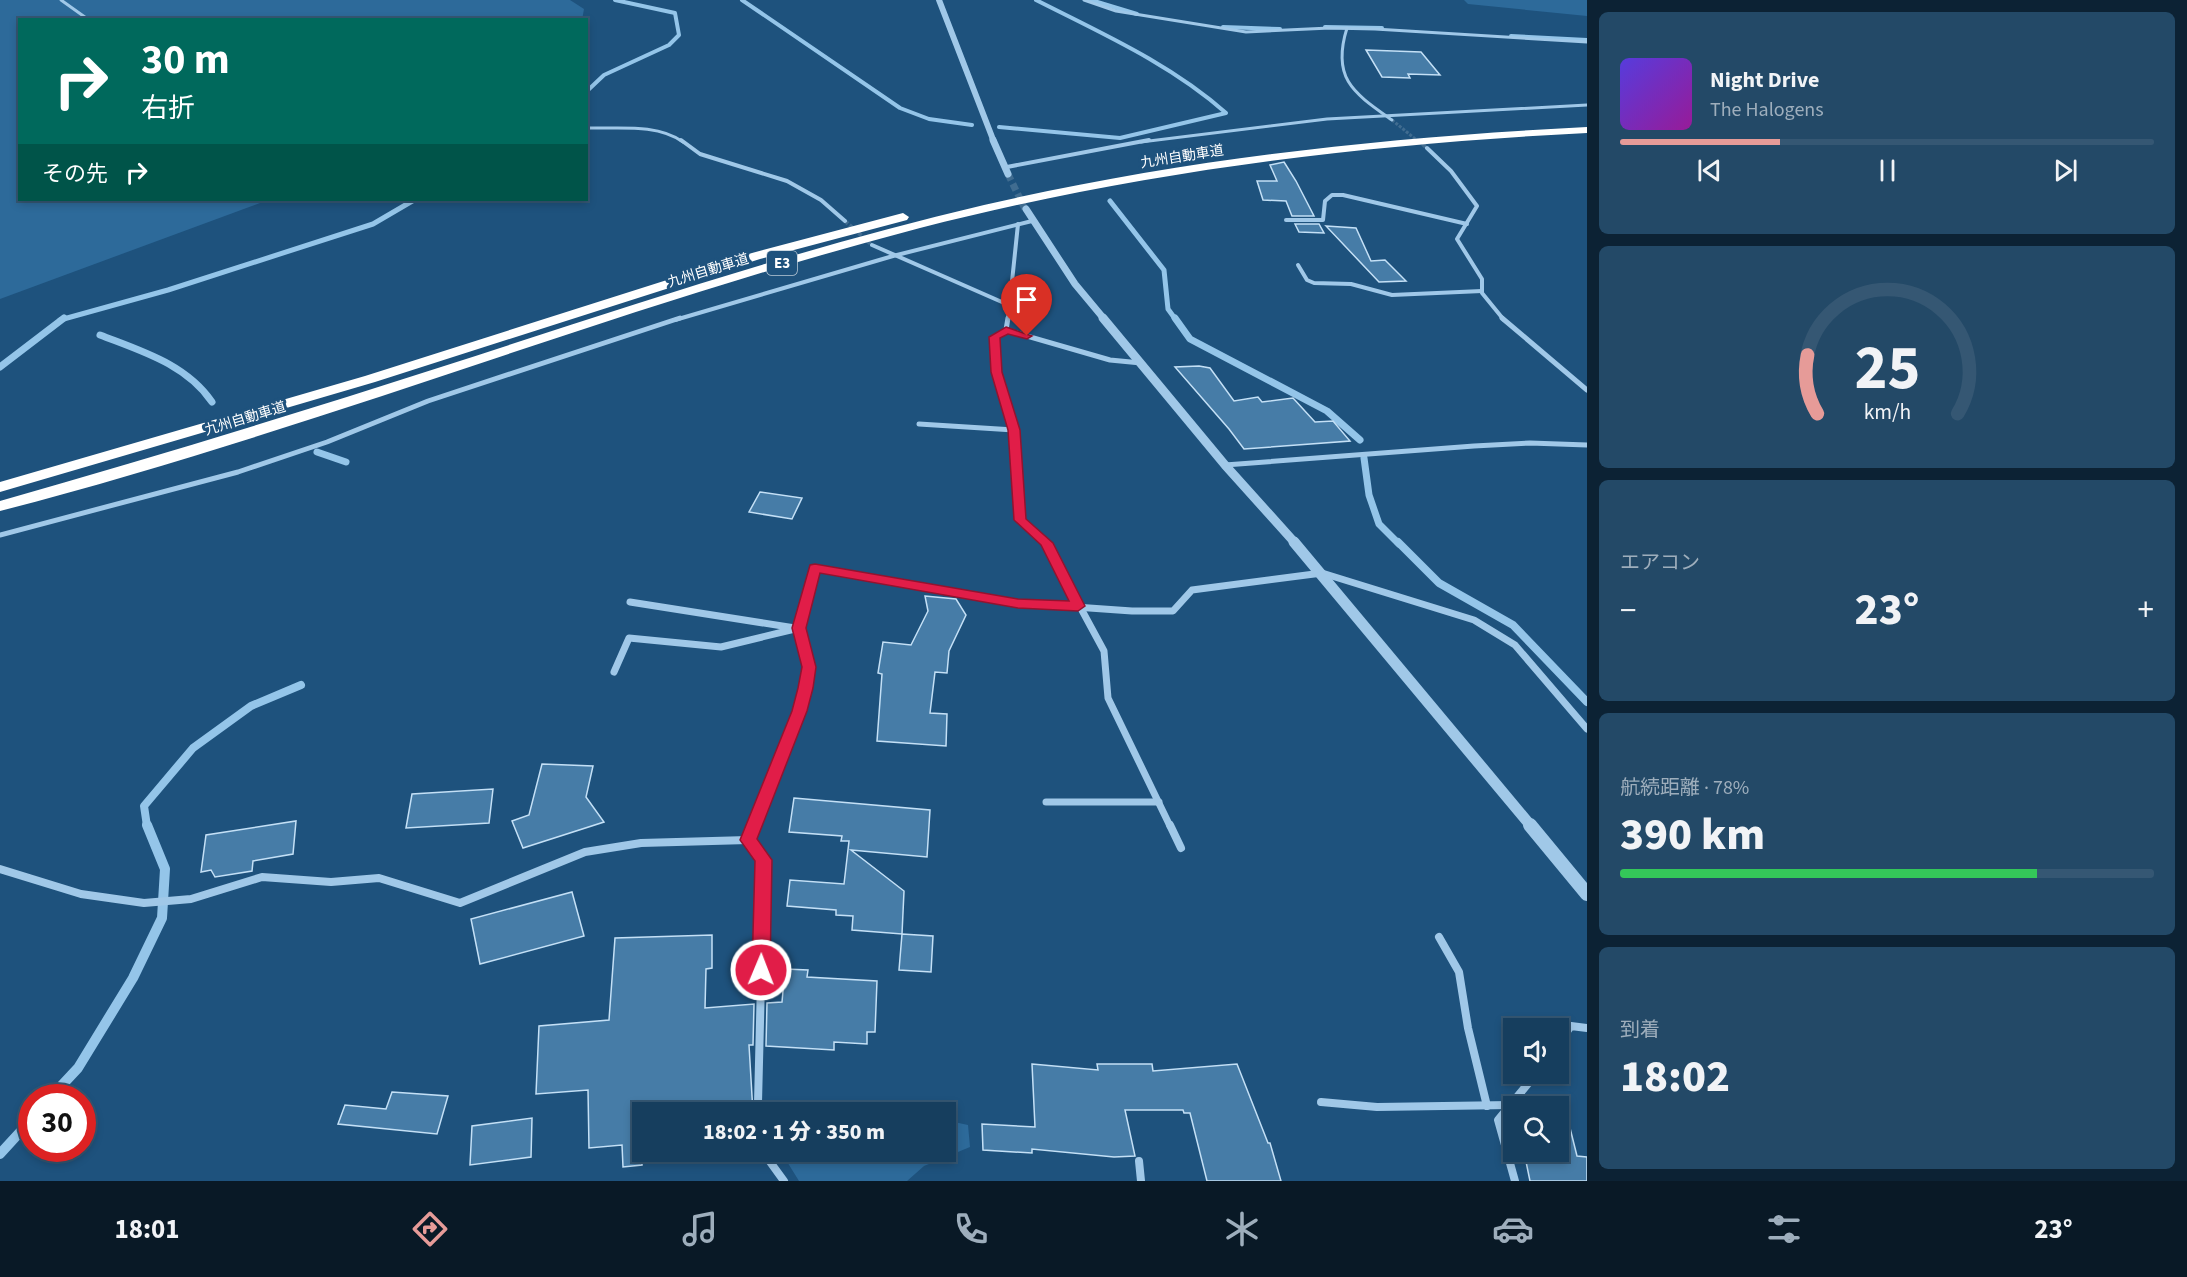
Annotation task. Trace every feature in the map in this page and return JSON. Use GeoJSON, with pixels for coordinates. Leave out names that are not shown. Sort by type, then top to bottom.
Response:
{"type":"FeatureCollection","features":[{"type":"Feature","properties":{"kind":"highway","name":"九州自動車道"},"geometry":{"type":"LineString","coordinates":[[0,488],[370,379],[745,260],[873,224],[975,199],[1185,159],[1294,144],[1424,130],[1587,121]]}},
{"type":"Feature","properties":{"kind":"highway","name":"九州自動車道"},"geometry":{"type":"LineString","coordinates":[[0,507],[246,434],[771,266],[986,208],[1197,168],[1306,152],[1436,139],[1587,130]]}},
{"type":"Feature","properties":{"kind":"street"},"geometry":{"type":"LineString","coordinates":[[61,0],[85,18]]}},
{"type":"Feature","properties":{"kind":"street"},"geometry":{"type":"LineString","coordinates":[[939,0],[981,114],[1008,171],[1167,137],[1383,114],[1587,105]]}},
{"type":"Feature","properties":{"kind":"street"},"geometry":{"type":"LineString","coordinates":[[1084,0],[1116,11],[1246,32],[1347,28],[1587,42]]}},
{"type":"Feature","properties":{"kind":"street"},"geometry":{"type":"LineString","coordinates":[[1347,28],[1342,41],[1340,59],[1342,74],[1354,93],[1392,120]]}},
{"type":"Feature","properties":{"kind":"street"},"geometry":{"type":"LineString","coordinates":[[588,128],[654,130],[671,134],[700,154],[787,181],[821,200],[845,221]]}},
{"type":"Feature","properties":{"kind":"street"},"geometry":{"type":"LineString","coordinates":[[1426,148],[1451,171],[1477,206],[1457,239],[1482,279],[1482,291],[1498,315],[1587,390]]}},
{"type":"Feature","properties":{"kind":"street"},"geometry":{"type":"LineString","coordinates":[[1286,220],[1323,220],[1325,201],[1332,195],[1343,195],[1467,224]]}},
{"type":"Feature","properties":{"kind":"street"},"geometry":{"type":"LineString","coordinates":[[1026,209],[1075,284],[1225,465],[1322,573],[1587,894]]}},
{"type":"Feature","properties":{"kind":"street"},"geometry":{"type":"LineString","coordinates":[[0,535],[238,472],[327,442],[428,402],[637,331],[893,256],[1032,221]]}},
{"type":"Feature","properties":{"kind":"street"},"geometry":{"type":"LineString","coordinates":[[1006,330],[1011,306],[1018,224]]}},
{"type":"Feature","properties":{"kind":"street"},"geometry":{"type":"LineString","coordinates":[[872,245],[1011,306]]}},
{"type":"Feature","properties":{"kind":"street"},"geometry":{"type":"LineString","coordinates":[[1298,265],[1307,280],[1314,284],[1351,284],[1392,295],[1482,291]]}},
{"type":"Feature","properties":{"kind":"street"},"geometry":{"type":"LineString","coordinates":[[1142,363],[1110,360],[1006,330],[994,337],[996,372],[1014,430],[1020,520],[1046,543],[1104,651],[1108,698],[1181,848]]}},
{"type":"Feature","properties":{"kind":"street"},"geometry":{"type":"LineString","coordinates":[[919,424],[1014,430]]}},
{"type":"Feature","properties":{"kind":"street"},"geometry":{"type":"LineString","coordinates":[[1225,465],[1342,454],[1482,445],[1555,443],[1587,445]]}},
{"type":"Feature","properties":{"kind":"street"},"geometry":{"type":"LineString","coordinates":[[748,840],[806,688],[809,667],[799,628],[815,568],[1018,603],[1132,611],[1173,611],[1192,591],[1322,573],[1474,620],[1515,645],[1587,729]]}},
{"type":"Feature","properties":{"kind":"street"},"geometry":{"type":"LineString","coordinates":[[630,602],[799,628]]}},
{"type":"Feature","properties":{"kind":"street"},"geometry":{"type":"LineString","coordinates":[[614,672],[629,638],[721,647],[799,628]]}},
{"type":"Feature","properties":{"kind":"street"},"geometry":{"type":"LineString","coordinates":[[1046,802],[1159,802]]}},
{"type":"Feature","properties":{"kind":"street"},"geometry":{"type":"LineString","coordinates":[[0,869],[81,894],[144,903],[191,899],[262,877],[331,882],[379,878],[460,903],[585,852],[641,843],[748,840]]}},
{"type":"Feature","properties":{"kind":"street"},"geometry":{"type":"LineString","coordinates":[[748,840],[764,860],[758,1102]]}},
{"type":"Feature","properties":{"kind":"street"},"geometry":{"type":"LineString","coordinates":[[1439,937],[1459,972],[1468,1028],[1487,1106]]}},
{"type":"Feature","properties":{"kind":"street"},"geometry":{"type":"LineString","coordinates":[[1569,1029],[1571,1026],[1587,1028]]}},
{"type":"Feature","properties":{"kind":"street"},"geometry":{"type":"LineString","coordinates":[[1518,1096],[1528,1084]]}},
{"type":"Feature","properties":{"kind":"street"},"geometry":{"type":"LineString","coordinates":[[1320,1102],[1377,1107],[1503,1105]]}},
{"type":"Feature","properties":{"kind":"street"},"geometry":{"type":"LineString","coordinates":[[1503,1114],[1498,1120],[1503,1138]]}},
{"type":"Feature","properties":{"kind":"street"},"geometry":{"type":"LineString","coordinates":[[1139,1161],[1141,1181]]}},
{"type":"Feature","properties":{"kind":"street"},"geometry":{"type":"LineString","coordinates":[[770,1162],[784,1181]]}},
{"type":"Feature","properties":{"kind":"street"},"geometry":{"type":"LineString","coordinates":[[1510,1162],[1515,1181]]}},
{"type":"Feature","properties":{"kind":"shaded area"},"geometry":{"type":"Polygon","coordinates":[[[0,0],[570,0],[584,9],[582,18],[18,18],[18,201],[265,201],[0,299],[0,0]]]}},
{"type":"Feature","properties":{"kind":"shaded area"},"geometry":{"type":"Polygon","coordinates":[[[1464,0],[1587,0],[1587,16],[1468,4],[1464,0]]]}},
{"type":"Feature","properties":{"kind":"shaded area"},"geometry":{"type":"Polygon","coordinates":[[[775,1100],[824,1102],[775,1102],[775,1100]]]}},
{"type":"Feature","properties":{"kind":"shaded area"},"geometry":{"type":"Polygon","coordinates":[[[956,1122],[968,1125],[970,1147],[956,1153],[956,1122]]]}},
{"type":"Feature","properties":{"kind":"shaded area"},"geometry":{"type":"Polygon","coordinates":[[[787,1162],[934,1162],[924,1166],[907,1181],[799,1181],[787,1162]]]}},
{"type":"Feature","properties":{"kind":"building"},"geometry":{"type":"Polygon","coordinates":[[[1366,50],[1421,52],[1440,75],[1408,74],[1410,78],[1382,77],[1366,50]]]}},
{"type":"Feature","properties":{"kind":"building"},"geometry":{"type":"Polygon","coordinates":[[[1284,162],[1314,216],[1292,216],[1286,201],[1263,200],[1257,181],[1277,181],[1270,165],[1284,162]]]}},
{"type":"Feature","properties":{"kind":"building"},"geometry":{"type":"Polygon","coordinates":[[[1295,224],[1319,224],[1324,233],[1299,232],[1295,224]]]}},
{"type":"Feature","properties":{"kind":"building"},"geometry":{"type":"Polygon","coordinates":[[[1326,226],[1356,228],[1371,261],[1385,260],[1406,281],[1379,282],[1326,226]]]}},
{"type":"Feature","properties":{"kind":"building"},"geometry":{"type":"Polygon","coordinates":[[[1175,367],[1210,368],[1234,401],[1258,397],[1262,402],[1293,398],[1315,422],[1333,421],[1350,441],[1244,449],[1175,367]]]}},
{"type":"Feature","properties":{"kind":"building"},"geometry":{"type":"Polygon","coordinates":[[[760,492],[802,498],[792,519],[749,512],[760,492]]]}},
{"type":"Feature","properties":{"kind":"building"},"geometry":{"type":"Polygon","coordinates":[[[925,596],[956,599],[966,615],[949,651],[947,673],[935,672],[930,713],[947,714],[946,746],[877,741],[882,674],[878,673],[883,642],[911,645],[928,611],[925,596]]]}},
{"type":"Feature","properties":{"kind":"building"},"geometry":{"type":"Polygon","coordinates":[[[542,764],[593,766],[586,797],[604,822],[523,848],[512,821],[529,815],[542,764]]]}},
{"type":"Feature","properties":{"kind":"building"},"geometry":{"type":"Polygon","coordinates":[[[493,789],[489,823],[406,828],[412,794],[493,789]]]}},
{"type":"Feature","properties":{"kind":"building"},"geometry":{"type":"Polygon","coordinates":[[[794,798],[930,810],[927,857],[851,850],[904,891],[902,934],[852,930],[853,916],[836,915],[836,910],[787,906],[790,880],[844,884],[849,841],[841,841],[842,836],[789,832],[794,798]]]}},
{"type":"Feature","properties":{"kind":"building"},"geometry":{"type":"Polygon","coordinates":[[[296,821],[293,854],[253,861],[252,871],[215,877],[211,870],[201,872],[206,835],[296,821]]]}},
{"type":"Feature","properties":{"kind":"building"},"geometry":{"type":"Polygon","coordinates":[[[572,892],[584,936],[480,964],[471,919],[572,892]]]}},
{"type":"Feature","properties":{"kind":"building"},"geometry":{"type":"Polygon","coordinates":[[[902,934],[933,936],[931,972],[899,970],[902,934]]]}},
{"type":"Feature","properties":{"kind":"building"},"geometry":{"type":"Polygon","coordinates":[[[712,935],[712,968],[706,969],[705,1008],[754,1004],[753,1045],[749,1045],[752,1102],[632,1102],[632,1162],[642,1162],[642,1165],[623,1167],[622,1145],[589,1148],[588,1090],[536,1094],[539,1026],[609,1020],[615,938],[712,935]]]}},
{"type":"Feature","properties":{"kind":"building"},"geometry":{"type":"Polygon","coordinates":[[[785,969],[808,970],[807,977],[877,981],[875,1032],[867,1032],[867,1044],[834,1042],[834,1050],[766,1046],[767,1003],[782,1002],[785,969]]]}},
{"type":"Feature","properties":{"kind":"building"},"geometry":{"type":"Polygon","coordinates":[[[1032,1064],[1098,1070],[1097,1064],[1152,1064],[1153,1071],[1237,1064],[1268,1143],[1270,1143],[1281,1181],[1207,1181],[1190,1113],[1184,1113],[1183,1110],[1125,1110],[1135,1156],[1114,1157],[1032,1149],[1032,1153],[983,1150],[982,1124],[1035,1127],[1032,1064]]]}},
{"type":"Feature","properties":{"kind":"building"},"geometry":{"type":"Polygon","coordinates":[[[392,1092],[448,1096],[437,1134],[338,1124],[345,1105],[386,1109],[392,1092]]]}},
{"type":"Feature","properties":{"kind":"building"},"geometry":{"type":"Polygon","coordinates":[[[532,1118],[531,1157],[470,1165],[472,1126],[532,1118]]]}},
{"type":"Feature","properties":{"kind":"building"},"geometry":{"type":"Polygon","coordinates":[[[1569,1124],[1577,1156],[1587,1157],[1587,1181],[1530,1181],[1526,1162],[1569,1162],[1569,1124]]]}},
{"type":"Feature","properties":{"kind":"waterway"},"geometry":{"type":"LineString","coordinates":[[588,90],[604,75],[669,45],[679,35],[675,13],[615,0]]}},
{"type":"Feature","properties":{"kind":"waterway"},"geometry":{"type":"LineString","coordinates":[[742,0],[900,108],[929,119],[972,125]]}},
{"type":"Feature","properties":{"kind":"waterway"},"geometry":{"type":"LineString","coordinates":[[999,127],[1120,138],[1226,113],[1205,95],[1159,64],[1036,0]]}},
{"type":"Feature","properties":{"kind":"waterway"},"geometry":{"type":"LineString","coordinates":[[1091,0],[1137,14]]}},
{"type":"Feature","properties":{"kind":"waterway"},"geometry":{"type":"LineString","coordinates":[[1223,27],[1280,29]]}},
{"type":"Feature","properties":{"kind":"waterway"},"geometry":{"type":"LineString","coordinates":[[1325,27],[1382,28]]}},
{"type":"Feature","properties":{"kind":"waterway"},"geometry":{"type":"LineString","coordinates":[[1511,36],[1587,40]]}},
{"type":"Feature","properties":{"kind":"waterway"},"geometry":{"type":"LineString","coordinates":[[62,319],[168,290],[373,224],[412,201]]}},
{"type":"Feature","properties":{"kind":"waterway"},"geometry":{"type":"LineString","coordinates":[[1110,201],[1164,270],[1168,309],[1176,320]]}},
{"type":"Feature","properties":{"kind":"waterway"},"geometry":{"type":"LineString","coordinates":[[1175,318],[1190,339],[1327,411],[1360,440]]}},
{"type":"Feature","properties":{"kind":"waterway"},"geometry":{"type":"LineString","coordinates":[[0,367],[62,319]]}},
{"type":"Feature","properties":{"kind":"waterway"},"geometry":{"type":"LineString","coordinates":[[100,335],[147,353],[176,368],[201,389],[212,402]]}},
{"type":"Feature","properties":{"kind":"waterway"},"geometry":{"type":"LineString","coordinates":[[317,452],[346,462]]}},
{"type":"Feature","properties":{"kind":"waterway"},"geometry":{"type":"LineString","coordinates":[[1364,458],[1369,495],[1379,524],[1399,544]]}},
{"type":"Feature","properties":{"kind":"waterway"},"geometry":{"type":"LineString","coordinates":[[1398,542],[1439,583],[1513,625],[1587,702]]}},
{"type":"Feature","properties":{"kind":"waterway"},"geometry":{"type":"LineString","coordinates":[[147,826],[144,806],[193,748],[251,706],[301,685]]}},
{"type":"Feature","properties":{"kind":"waterway"},"geometry":{"type":"LineString","coordinates":[[63,1084],[78,1068],[133,978],[162,918],[165,869],[147,825]]}},
{"type":"Feature","properties":{"kind":"waterway"},"geometry":{"type":"LineString","coordinates":[[0,1154],[18,1134]]}},
{"type":"Feature","properties":{"kind":"tunnel"},"geometry":{"type":"LineString","coordinates":[[1392,120],[1419,142]]}},
{"type":"Feature","properties":{"kind":"tunnel"},"geometry":{"type":"LineString","coordinates":[[1418,140],[1427,148]]}},
{"type":"Feature","properties":{"kind":"tunnel"},"geometry":{"type":"LineString","coordinates":[[1008,174],[1025,209]]}},
{"type":"Feature","properties":{"kind":"tunnel"},"geometry":{"type":"LineString","coordinates":[[845,221],[872,245]]}},
{"type":"Feature","properties":{"kind":"route"},"geometry":{"type":"LineString","coordinates":[[761,970],[764,860],[748,840],[806,688],[809,667],[799,628],[815,568],[1018,603],[1078,606],[1046,543],[1020,520],[1014,430],[996,372],[994,337],[1006,330],[1027,336]]}}]}
